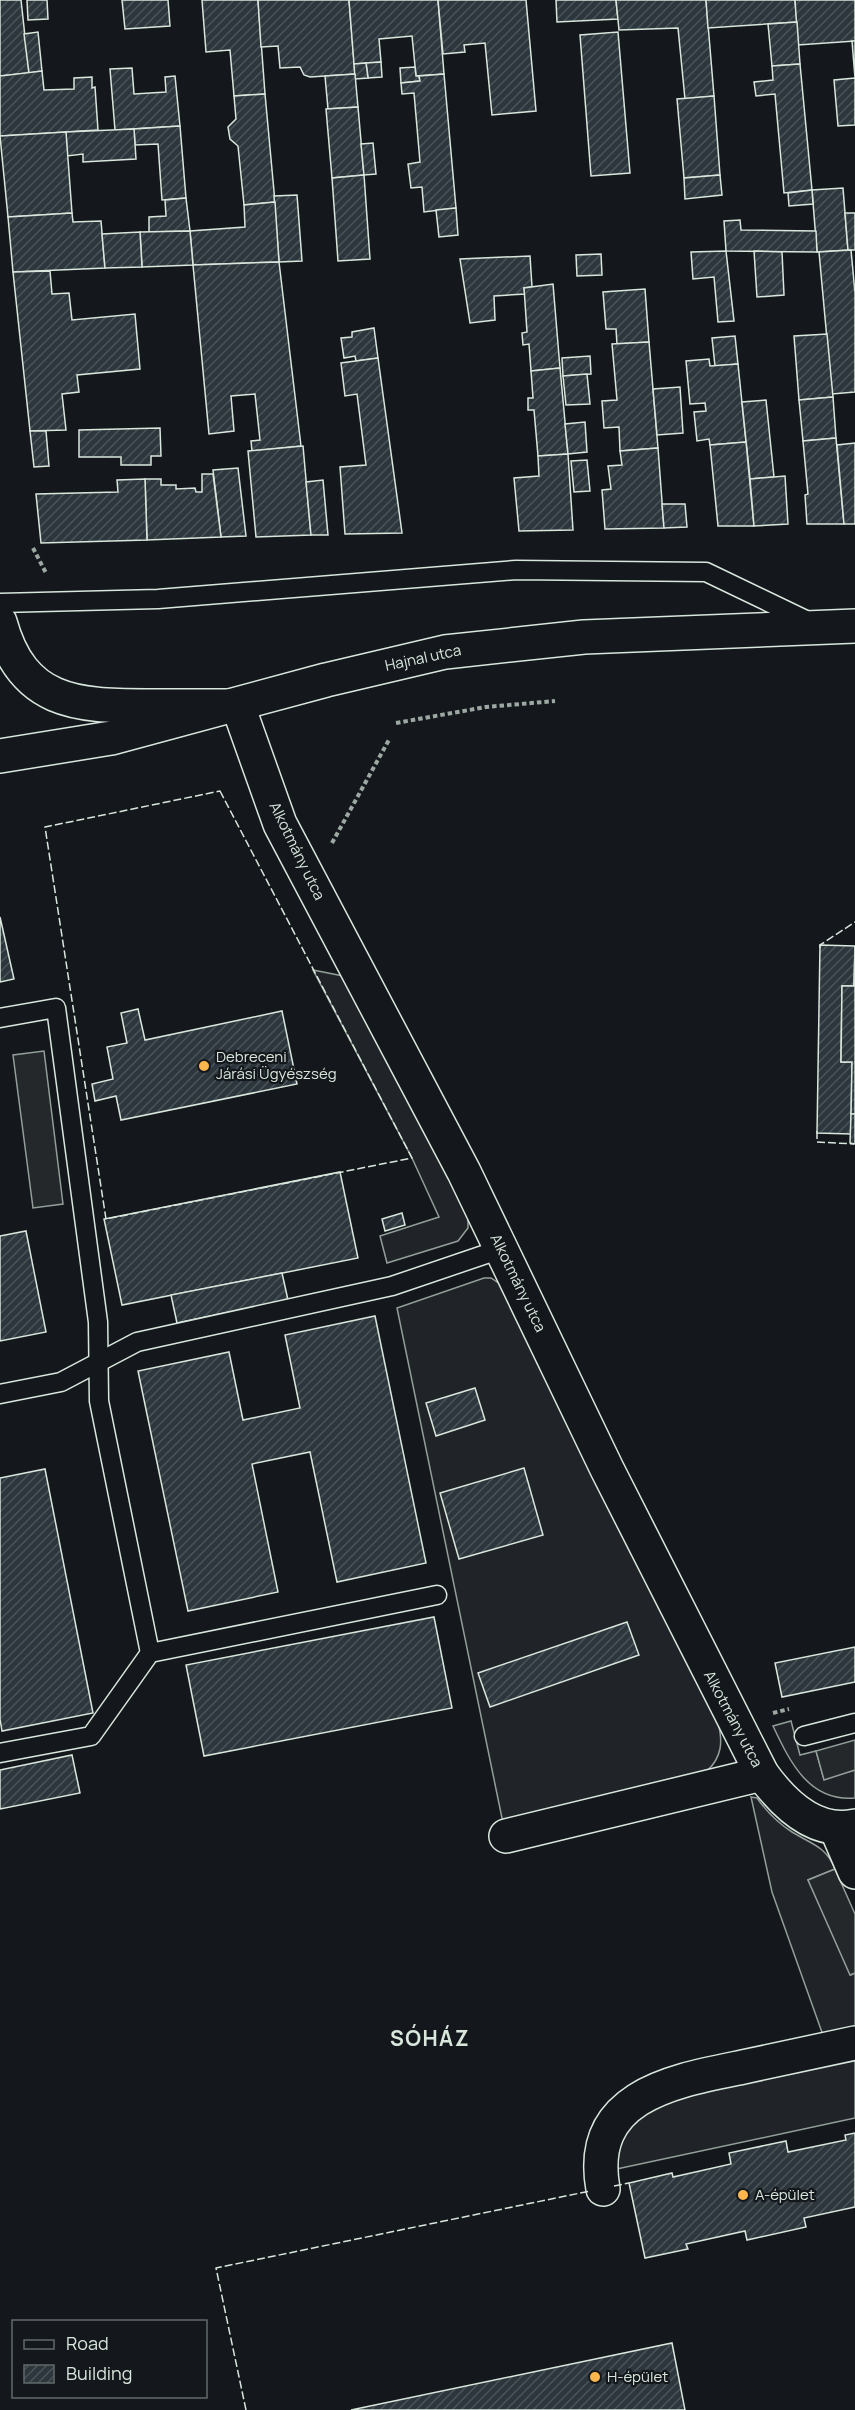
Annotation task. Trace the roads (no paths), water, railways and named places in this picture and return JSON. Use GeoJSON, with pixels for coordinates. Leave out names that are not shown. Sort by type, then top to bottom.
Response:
{"type":"FeatureCollection","features":[{"type":"Feature","properties":{"kind":"street"},"geometry":{"type":"LineString","coordinates":[[0,622],[6,642],[21,669],[43,688],[68,700],[92,706],[238,706]]}},
{"type":"Feature","properties":{"kind":"street","name":"Hajnal utca"},"geometry":{"type":"LineString","coordinates":[[0,756],[111,738],[412,658],[481,647],[584,637],[855,626]]}},
{"type":"Feature","properties":{"kind":"street","name":"Alkotmány utca"},"geometry":{"type":"LineString","coordinates":[[238,706],[280,824],[464,1172],[607,1470],[762,1774],[776,1793],[815,1822],[846,1827]]}},
{"type":"Feature","properties":{"kind":"street"},"geometry":{"type":"LineString","coordinates":[[506,1836],[762,1774]]}},
{"type":"Feature","properties":{"kind":"street"},"geometry":{"type":"LineString","coordinates":[[846,1827],[855,1872]]}},
{"type":"Feature","properties":{"kind":"street"},"geometry":{"type":"LineString","coordinates":[[603,2189],[600,2170],[601,2151],[608,2134],[616,2118],[643,2096],[678,2080],[855,2043]]}},
{"type":"Feature","properties":{"kind":"lane"},"geometry":{"type":"LineString","coordinates":[[0,603],[170,598],[516,570],[706,572],[823,628]]}},
{"type":"Feature","properties":{"kind":"lane"},"geometry":{"type":"LineString","coordinates":[[0,1018],[56,1008],[98,1322],[99,1401],[150,1653]]}},
{"type":"Feature","properties":{"kind":"lane"},"geometry":{"type":"LineString","coordinates":[[0,1394],[61,1382],[137,1342],[392,1286],[501,1249]]}},
{"type":"Feature","properties":{"kind":"lane"},"geometry":{"type":"LineString","coordinates":[[0,1754],[92,1736],[150,1653],[437,1594]]}},
{"type":"Feature","properties":{"kind":"lane"},"geometry":{"type":"LineString","coordinates":[[804,1736],[855,1723]]}},
{"type":"Feature","properties":{"kind":"place","name":"Debreceni Járási Ügyészség"},"geometry":{"type":"Point","coordinates":[204,1066]}},
{"type":"Feature","properties":{"kind":"place","name":"A-épület"},"geometry":{"type":"Point","coordinates":[743,2195]}},
{"type":"Feature","properties":{"kind":"place","name":"H-épület"},"geometry":{"type":"Point","coordinates":[595,2377]}},
{"type":"Feature","properties":{"kind":"district","name":"SÓHÁZ"},"geometry":{"type":"Point","coordinates":[430,2039]}}]}
